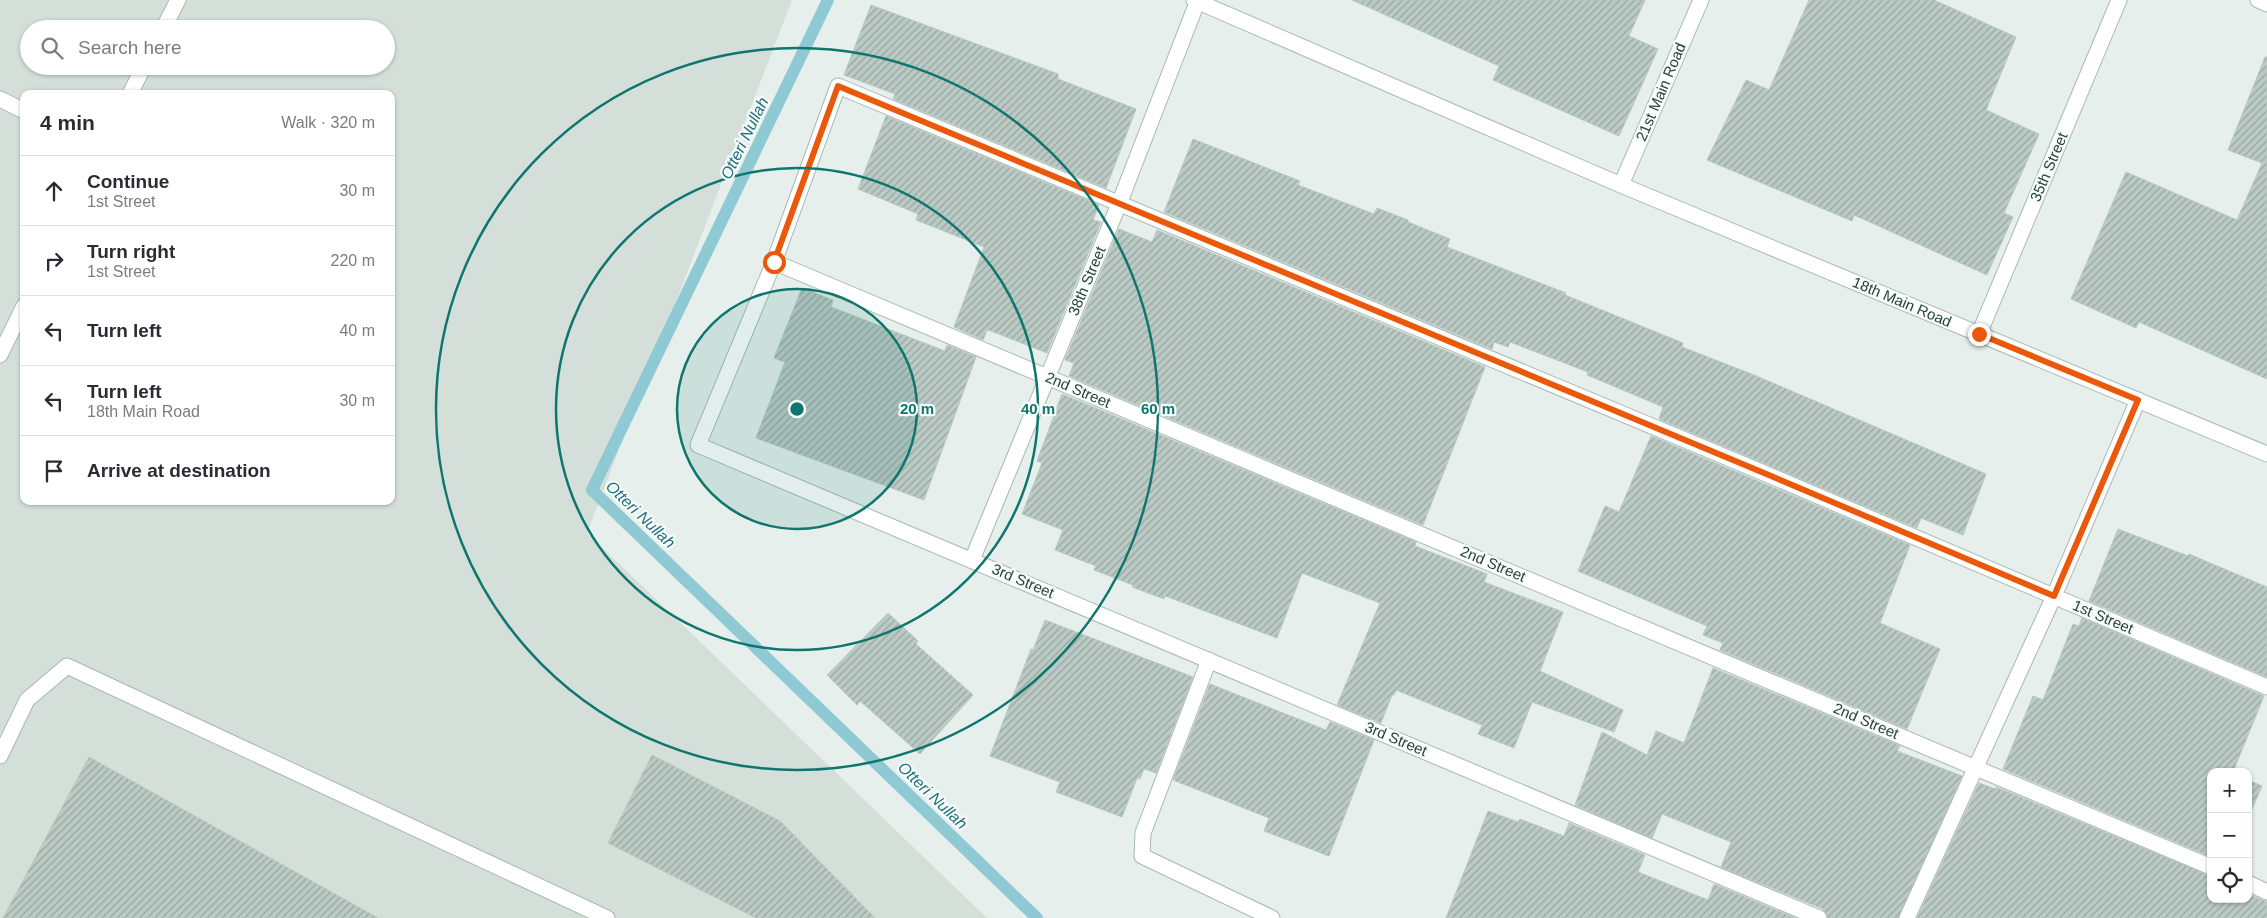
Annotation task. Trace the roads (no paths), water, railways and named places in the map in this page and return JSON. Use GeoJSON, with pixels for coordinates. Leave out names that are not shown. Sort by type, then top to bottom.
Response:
{"type":"FeatureCollection","features":[{"type":"Feature","properties":{"kind":"street"},"geometry":{"type":"LineString","coordinates":[[168,20],[178,0]]}},
{"type":"Feature","properties":{"kind":"street","name":"18th Main Road"},"geometry":{"type":"LineString","coordinates":[[1197,0],[1621,185],[2267,454]]}},
{"type":"Feature","properties":{"kind":"street","name":"38th Street"},"geometry":{"type":"LineString","coordinates":[[972,560],[1119,204],[1197,0]]}},
{"type":"Feature","properties":{"kind":"street","name":"21st Main Road"},"geometry":{"type":"LineString","coordinates":[[1621,185],[1701,0]]}},
{"type":"Feature","properties":{"kind":"street","name":"35th Street"},"geometry":{"type":"LineString","coordinates":[[1979,334],[2119,0]]}},
{"type":"Feature","properties":{"kind":"street"},"geometry":{"type":"LineString","coordinates":[[2258,0],[2267,4]]}},
{"type":"Feature","properties":{"kind":"street"},"geometry":{"type":"LineString","coordinates":[[132,90],[140,75]]}},
{"type":"Feature","properties":{"kind":"street","name":"1st Street"},"geometry":{"type":"LineString","coordinates":[[774,262],[838,86],[1764,473],[2267,687]]}},
{"type":"Feature","properties":{"kind":"street"},"geometry":{"type":"LineString","coordinates":[[0,99],[20,109]]}},
{"type":"Feature","properties":{"kind":"street","name":"2nd Street"},"geometry":{"type":"LineString","coordinates":[[774,262],[2207,866]]}},
{"type":"Feature","properties":{"kind":"street","name":"3rd Street"},"geometry":{"type":"LineString","coordinates":[[774,262],[698,445],[1820,918]]}},
{"type":"Feature","properties":{"kind":"street"},"geometry":{"type":"LineString","coordinates":[[0,355],[20,314]]}},
{"type":"Feature","properties":{"kind":"street"},"geometry":{"type":"LineString","coordinates":[[1907,918],[2054,596],[2138,400]]}},
{"type":"Feature","properties":{"kind":"street"},"geometry":{"type":"LineString","coordinates":[[1209,660],[1143,833],[1142,856],[1272,918]]}},
{"type":"Feature","properties":{"kind":"street"},"geometry":{"type":"LineString","coordinates":[[0,756],[27,700],[67,666],[607,918]]}},
{"type":"Feature","properties":{"kind":"street"},"geometry":{"type":"LineString","coordinates":[[2252,886],[2267,892]]}},
{"type":"Feature","properties":{"kind":"waterway","name":"Otteri Nullah"},"geometry":{"type":"LineString","coordinates":[[828,0],[592,490],[1037,918]]}}]}
